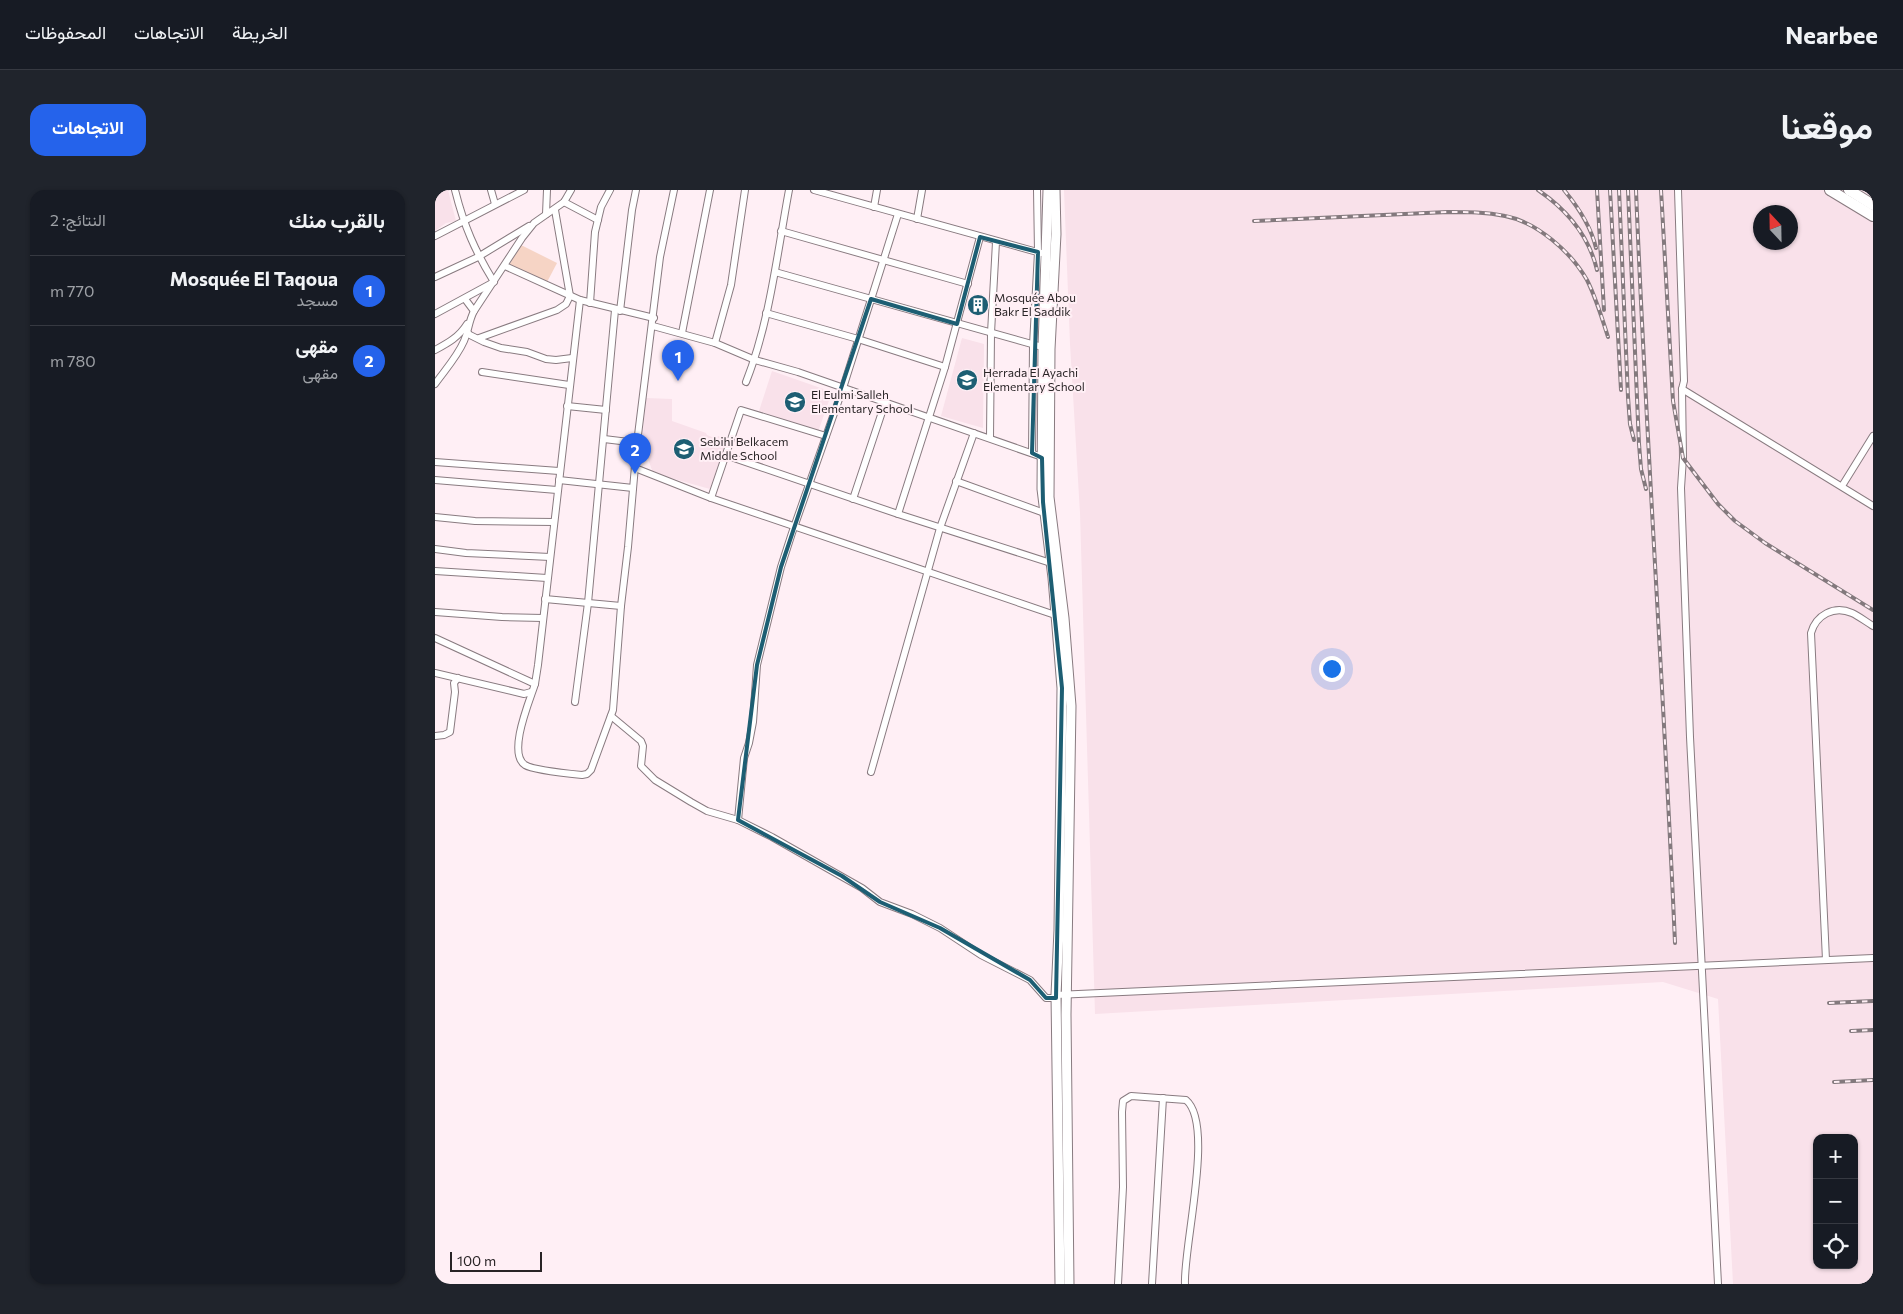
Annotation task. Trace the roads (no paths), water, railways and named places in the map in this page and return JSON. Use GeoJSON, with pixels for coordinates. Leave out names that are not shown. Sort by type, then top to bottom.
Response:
{"type":"FeatureCollection","features":[{"type":"Feature","properties":{"kind":"main road"},"geometry":{"type":"LineString","coordinates":[[1050,190],[1042,253],[1046,348],[1045,458],[1047,514],[1071,706],[1067,994],[1065,1015],[1069,1284]]}},
{"type":"Feature","properties":{"kind":"main road"},"geometry":{"type":"LineString","coordinates":[[1046,348],[1056,234],[1050,190]]}},
{"type":"Feature","properties":{"kind":"main road"},"geometry":{"type":"LineString","coordinates":[[1849,190],[1873,205]]}},
{"type":"Feature","properties":{"kind":"main road"},"geometry":{"type":"LineString","coordinates":[[1836,192],[1873,216]]}},
{"type":"Feature","properties":{"kind":"main road"},"geometry":{"type":"LineString","coordinates":[[1060,617],[1062,704],[1059,930],[1056,997],[1060,1284]]}},
{"type":"Feature","properties":{"kind":"street"},"geometry":{"type":"LineString","coordinates":[[455,190],[463,221],[478,257],[494,282]]}},
{"type":"Feature","properties":{"kind":"street"},"geometry":{"type":"LineString","coordinates":[[491,190],[495,204]]}},
{"type":"Feature","properties":{"kind":"street"},"geometry":{"type":"LineString","coordinates":[[435,236],[524,190]]}},
{"type":"Feature","properties":{"kind":"street"},"geometry":{"type":"LineString","coordinates":[[546,214],[547,190]]}},
{"type":"Feature","properties":{"kind":"street"},"geometry":{"type":"LineString","coordinates":[[435,277],[478,257],[555,210],[564,202],[571,190]]}},
{"type":"Feature","properties":{"kind":"street"},"geometry":{"type":"LineString","coordinates":[[590,303],[594,244],[598,220],[601,207],[610,190]]}},
{"type":"Feature","properties":{"kind":"street"},"geometry":{"type":"LineString","coordinates":[[575,702],[588,603],[603,439],[618,310],[632,210],[637,190]]}},
{"type":"Feature","properties":{"kind":"street"},"geometry":{"type":"LineString","coordinates":[[580,300],[535,684],[520,731],[519,753],[522,762],[530,767],[577,775],[587,774],[591,770],[611,716],[637,443],[654,318],[660,257],[674,190]]}},
{"type":"Feature","properties":{"kind":"street"},"geometry":{"type":"LineString","coordinates":[[682,333],[710,190]]}},
{"type":"Feature","properties":{"kind":"street"},"geometry":{"type":"LineString","coordinates":[[715,343],[731,285],[745,190]]}},
{"type":"Feature","properties":{"kind":"street"},"geometry":{"type":"LineString","coordinates":[[746,382],[755,360],[775,272],[789,190]]}},
{"type":"Feature","properties":{"kind":"street"},"geometry":{"type":"LineString","coordinates":[[813,190],[832,193],[898,214],[1042,253]]}},
{"type":"Feature","properties":{"kind":"street"},"geometry":{"type":"LineString","coordinates":[[874,207],[877,190]]}},
{"type":"Feature","properties":{"kind":"street"},"geometry":{"type":"LineString","coordinates":[[917,219],[922,190]]}},
{"type":"Feature","properties":{"kind":"street"},"geometry":{"type":"LineString","coordinates":[[1032,453],[1033,345],[1042,253],[1037,190],[1050,190]]}},
{"type":"Feature","properties":{"kind":"street"},"geometry":{"type":"LineString","coordinates":[[1678,190],[1684,382],[1682,389],[1683,458],[1681,488],[1690,736],[1718,1284]]}},
{"type":"Feature","properties":{"kind":"street"},"geometry":{"type":"LineString","coordinates":[[564,202],[598,220]]}},
{"type":"Feature","properties":{"kind":"street"},"geometry":{"type":"LineString","coordinates":[[479,338],[557,310],[566,304],[570,296],[555,210]]}},
{"type":"Feature","properties":{"kind":"street"},"geometry":{"type":"LineString","coordinates":[[738,820],[744,758],[753,722],[759,657],[781,567],[843,388],[898,214]]}},
{"type":"Feature","properties":{"kind":"street"},"geometry":{"type":"LineString","coordinates":[[435,350],[462,333],[521,238],[534,223]]}},
{"type":"Feature","properties":{"kind":"street"},"geometry":{"type":"LineString","coordinates":[[781,231],[968,284]]}},
{"type":"Feature","properties":{"kind":"street"},"geometry":{"type":"LineString","coordinates":[[898,514],[945,368],[980,237]]}},
{"type":"Feature","properties":{"kind":"street"},"geometry":{"type":"LineString","coordinates":[[989,438],[991,333],[996,242]]}},
{"type":"Feature","properties":{"kind":"street"},"geometry":{"type":"LineString","coordinates":[[505,266],[580,300],[654,318]]}},
{"type":"Feature","properties":{"kind":"street"},"geometry":{"type":"LineString","coordinates":[[775,272],[1046,348]]}},
{"type":"Feature","properties":{"kind":"street"},"geometry":{"type":"LineString","coordinates":[[435,314],[494,282]]}},
{"type":"Feature","properties":{"kind":"street"},"geometry":{"type":"LineString","coordinates":[[465,299],[474,311]]}},
{"type":"Feature","properties":{"kind":"street"},"geometry":{"type":"LineString","coordinates":[[766,312],[858,339],[945,368]]}},
{"type":"Feature","properties":{"kind":"street"},"geometry":{"type":"LineString","coordinates":[[435,384],[460,349],[467,332],[468,323]]}},
{"type":"Feature","properties":{"kind":"street"},"geometry":{"type":"LineString","coordinates":[[653,326],[715,343],[755,360],[798,372],[1045,458]]}},
{"type":"Feature","properties":{"kind":"street"},"geometry":{"type":"LineString","coordinates":[[467,332],[490,345],[556,360],[572,358]]}},
{"type":"Feature","properties":{"kind":"street"},"geometry":{"type":"LineString","coordinates":[[482,372],[569,385]]}},
{"type":"Feature","properties":{"kind":"street"},"geometry":{"type":"LineString","coordinates":[[1682,389],[1873,506]]}},
{"type":"Feature","properties":{"kind":"street"},"geometry":{"type":"LineString","coordinates":[[853,499],[885,403]]}},
{"type":"Feature","properties":{"kind":"street"},"geometry":{"type":"LineString","coordinates":[[567,406],[606,410]]}},
{"type":"Feature","properties":{"kind":"street"},"geometry":{"type":"LineString","coordinates":[[711,498],[742,409],[826,436]]}},
{"type":"Feature","properties":{"kind":"street"},"geometry":{"type":"LineString","coordinates":[[871,772],[940,528],[974,433]]}},
{"type":"Feature","properties":{"kind":"street"},"geometry":{"type":"LineString","coordinates":[[1842,486],[1873,436]]}},
{"type":"Feature","properties":{"kind":"street"},"geometry":{"type":"LineString","coordinates":[[603,439],[637,443]]}},
{"type":"Feature","properties":{"kind":"street"},"geometry":{"type":"LineString","coordinates":[[725,455],[940,528],[1054,564]]}},
{"type":"Feature","properties":{"kind":"street"},"geometry":{"type":"LineString","coordinates":[[435,462],[559,471]]}},
{"type":"Feature","properties":{"kind":"street"},"geometry":{"type":"LineString","coordinates":[[635,468],[711,498],[1060,617]]}},
{"type":"Feature","properties":{"kind":"street"},"geometry":{"type":"LineString","coordinates":[[435,480],[557,490]]}},
{"type":"Feature","properties":{"kind":"street"},"geometry":{"type":"LineString","coordinates":[[559,480],[633,488]]}},
{"type":"Feature","properties":{"kind":"street"},"geometry":{"type":"LineString","coordinates":[[956,481],[1047,514]]}},
{"type":"Feature","properties":{"kind":"street"},"geometry":{"type":"LineString","coordinates":[[435,517],[554,522]]}},
{"type":"Feature","properties":{"kind":"street"},"geometry":{"type":"LineString","coordinates":[[435,549],[466,553],[550,557]]}},
{"type":"Feature","properties":{"kind":"street"},"geometry":{"type":"LineString","coordinates":[[435,571],[547,578]]}},
{"type":"Feature","properties":{"kind":"street"},"geometry":{"type":"LineString","coordinates":[[545,599],[621,606]]}},
{"type":"Feature","properties":{"kind":"street"},"geometry":{"type":"LineString","coordinates":[[1826,960],[1811,633],[1813,624],[1820,616],[1830,611],[1852,612],[1873,626]]}},
{"type":"Feature","properties":{"kind":"street"},"geometry":{"type":"LineString","coordinates":[[435,612],[543,618]]}},
{"type":"Feature","properties":{"kind":"street"},"geometry":{"type":"LineString","coordinates":[[435,638],[535,684]]}},
{"type":"Feature","properties":{"kind":"street"},"geometry":{"type":"LineString","coordinates":[[435,673],[524,694],[531,692]]}},
{"type":"Feature","properties":{"kind":"street"},"geometry":{"type":"LineString","coordinates":[[435,736],[450,732],[455,692],[454,682],[458,678]]}},
{"type":"Feature","properties":{"kind":"street"},"geometry":{"type":"LineString","coordinates":[[611,716],[641,741],[643,746],[641,766],[663,786],[707,810],[738,820],[842,876],[862,888],[876,900],[941,928],[989,959],[1030,980],[1046,998],[1067,994],[1873,958]]}},
{"type":"Feature","properties":{"kind":"street"},"geometry":{"type":"LineString","coordinates":[[1118,1284],[1123,1188],[1121,1140],[1123,1101],[1131,1096],[1186,1100],[1191,1104],[1195,1120],[1198,1159],[1185,1284]]}},
{"type":"Feature","properties":{"kind":"street"},"geometry":{"type":"LineString","coordinates":[[1153,1284],[1163,1098]]}},
{"type":"Feature","properties":{"kind":"railway"},"geometry":{"type":"LineString","coordinates":[[1538,190],[1558,206],[1575,224],[1588,246],[1597,270]]}},
{"type":"Feature","properties":{"kind":"railway"},"geometry":{"type":"LineString","coordinates":[[1564,190],[1583,217],[1591,232],[1596,248]]}},
{"type":"Feature","properties":{"kind":"railway"},"geometry":{"type":"LineString","coordinates":[[1597,190],[1604,310]]}},
{"type":"Feature","properties":{"kind":"railway"},"geometry":{"type":"LineString","coordinates":[[1610,190],[1621,390]]}},
{"type":"Feature","properties":{"kind":"railway"},"geometry":{"type":"LineString","coordinates":[[1619,190],[1628,397],[1630,424],[1634,440]]}},
{"type":"Feature","properties":{"kind":"railway"},"geometry":{"type":"LineString","coordinates":[[1628,190],[1639,444],[1641,469],[1646,489]]}},
{"type":"Feature","properties":{"kind":"railway"},"geometry":{"type":"LineString","coordinates":[[1636,190],[1675,943]]}},
{"type":"Feature","properties":{"kind":"railway"},"geometry":{"type":"LineString","coordinates":[[1661,190],[1673,401],[1683,458],[1718,504],[1735,521],[1765,543],[1873,610]]}},
{"type":"Feature","properties":{"kind":"railway"},"geometry":{"type":"LineString","coordinates":[[1254,221],[1448,212],[1491,214],[1517,219],[1552,240],[1580,269],[1599,308],[1608,337]]}},
{"type":"Feature","properties":{"kind":"railway"},"geometry":{"type":"LineString","coordinates":[[1829,1003],[1873,1001]]}},
{"type":"Feature","properties":{"kind":"railway"},"geometry":{"type":"LineString","coordinates":[[1851,1031],[1873,1030]]}},
{"type":"Feature","properties":{"kind":"railway"},"geometry":{"type":"LineString","coordinates":[[1834,1082],[1873,1080]]}},
{"type":"Feature","properties":{"kind":"place","name":"Mosquée Abou Bakr El Saddik"},"geometry":{"type":"Point","coordinates":[978,305]}},
{"type":"Feature","properties":{"kind":"place","name":"Herrada El Ayachi Elementary School"},"geometry":{"type":"Point","coordinates":[967,380]}},
{"type":"Feature","properties":{"kind":"place","name":"Mosquée El Taqoua"},"geometry":{"type":"Point","coordinates":[678,381]}},
{"type":"Feature","properties":{"kind":"place","name":"El Eulmi Salleh Elementary School"},"geometry":{"type":"Point","coordinates":[795,402]}},
{"type":"Feature","properties":{"kind":"place","name":"Sebihi Belkacem Middle School"},"geometry":{"type":"Point","coordinates":[684,449]}},
{"type":"Feature","properties":{"kind":"place","name":"مقهى"},"geometry":{"type":"Point","coordinates":[635,474]}}]}
